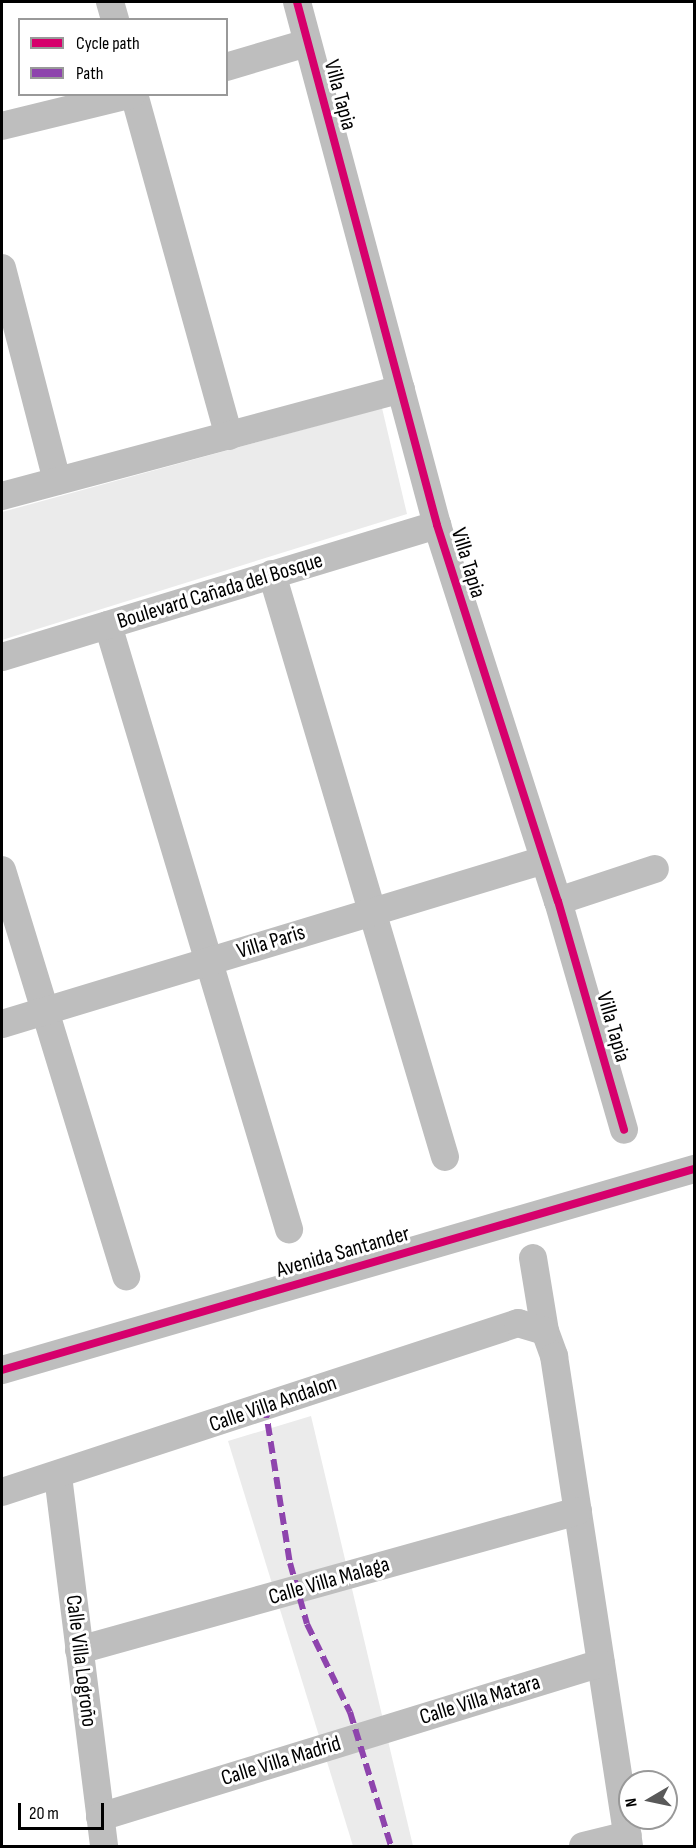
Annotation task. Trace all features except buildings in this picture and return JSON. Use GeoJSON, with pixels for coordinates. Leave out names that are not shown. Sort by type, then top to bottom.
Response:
{"type":"FeatureCollection","features":[{"type":"Feature","properties":{"kind":"street"},"geometry":{"type":"LineString","coordinates":[[110,2],[114,18]]}},
{"type":"Feature","properties":{"kind":"street","name":"Villa Tapia"},"geometry":{"type":"LineString","coordinates":[[297,2],[437,525],[541,861],[558,901],[624,1130]]}},
{"type":"Feature","properties":{"kind":"street"},"geometry":{"type":"LineString","coordinates":[[228,66],[307,43]]}},
{"type":"Feature","properties":{"kind":"street"},"geometry":{"type":"LineString","coordinates":[[2,126],[125,96]]}},
{"type":"Feature","properties":{"kind":"street"},"geometry":{"type":"LineString","coordinates":[[134,96],[229,436]]}},
{"type":"Feature","properties":{"kind":"street"},"geometry":{"type":"LineString","coordinates":[[2,268],[57,481]]}},
{"type":"Feature","properties":{"kind":"street"},"geometry":{"type":"LineString","coordinates":[[2,496],[400,389]]}},
{"type":"Feature","properties":{"kind":"street","name":"Boulevard Cañada del Bosque"},"geometry":{"type":"LineString","coordinates":[[2,657],[437,525]]}},
{"type":"Feature","properties":{"kind":"street"},"geometry":{"type":"LineString","coordinates":[[272,574],[370,912],[445,1157]]}},
{"type":"Feature","properties":{"kind":"street"},"geometry":{"type":"LineString","coordinates":[[108,625],[289,1228]]}},
{"type":"Feature","properties":{"kind":"street","name":"Villa Paris"},"geometry":{"type":"LineString","coordinates":[[2,1024],[541,861]]}},
{"type":"Feature","properties":{"kind":"street"},"geometry":{"type":"LineString","coordinates":[[558,901],[655,869]]}},
{"type":"Feature","properties":{"kind":"street"},"geometry":{"type":"LineString","coordinates":[[2,870],[126,1276]]}},
{"type":"Feature","properties":{"kind":"street","name":"Avenida Santander"},"geometry":{"type":"LineString","coordinates":[[2,1370],[694,1169]]}},
{"type":"Feature","properties":{"kind":"street"},"geometry":{"type":"LineString","coordinates":[[532,1258],[544,1331],[554,1356],[629,1841],[584,1846]]}},
{"type":"Feature","properties":{"kind":"street","name":"Calle Villa Andalon"},"geometry":{"type":"LineString","coordinates":[[2,1492],[58,1476],[518,1323],[544,1331]]}},
{"type":"Feature","properties":{"kind":"street","name":"Calle Villa Logroño"},"geometry":{"type":"LineString","coordinates":[[58,1476],[104,1846]]}},
{"type":"Feature","properties":{"kind":"street","name":"Calle Villa Malaga"},"geometry":{"type":"LineString","coordinates":[[80,1650],[578,1511]]}},
{"type":"Feature","properties":{"kind":"street","name":"Calle Villa Matara"},"geometry":{"type":"LineString","coordinates":[[358,1737],[601,1663]]}},
{"type":"Feature","properties":{"kind":"street","name":"Calle Villa Madrid"},"geometry":{"type":"LineString","coordinates":[[100,1817],[358,1737]]}},
{"type":"Feature","properties":{"kind":"shaded area"},"geometry":{"type":"Polygon","coordinates":[[[382,408],[407,514],[2,640],[2,512],[382,408]]]}},
{"type":"Feature","properties":{"kind":"shaded area"},"geometry":{"type":"Polygon","coordinates":[[[311,1416],[413,1846],[353,1846],[228,1441],[311,1416]]]}},
{"type":"Feature","properties":{"kind":"marked path"},"geometry":{"type":"LineString","coordinates":[[265,1406],[290,1563],[307,1624],[350,1712],[391,1846]]}},
{"type":"Feature","properties":{"kind":"cycle path"},"geometry":{"type":"LineString","coordinates":[[297,2],[437,525],[558,901],[624,1130]]}},
{"type":"Feature","properties":{"kind":"cycle path"},"geometry":{"type":"LineString","coordinates":[[2,1370],[694,1169]]}}]}
